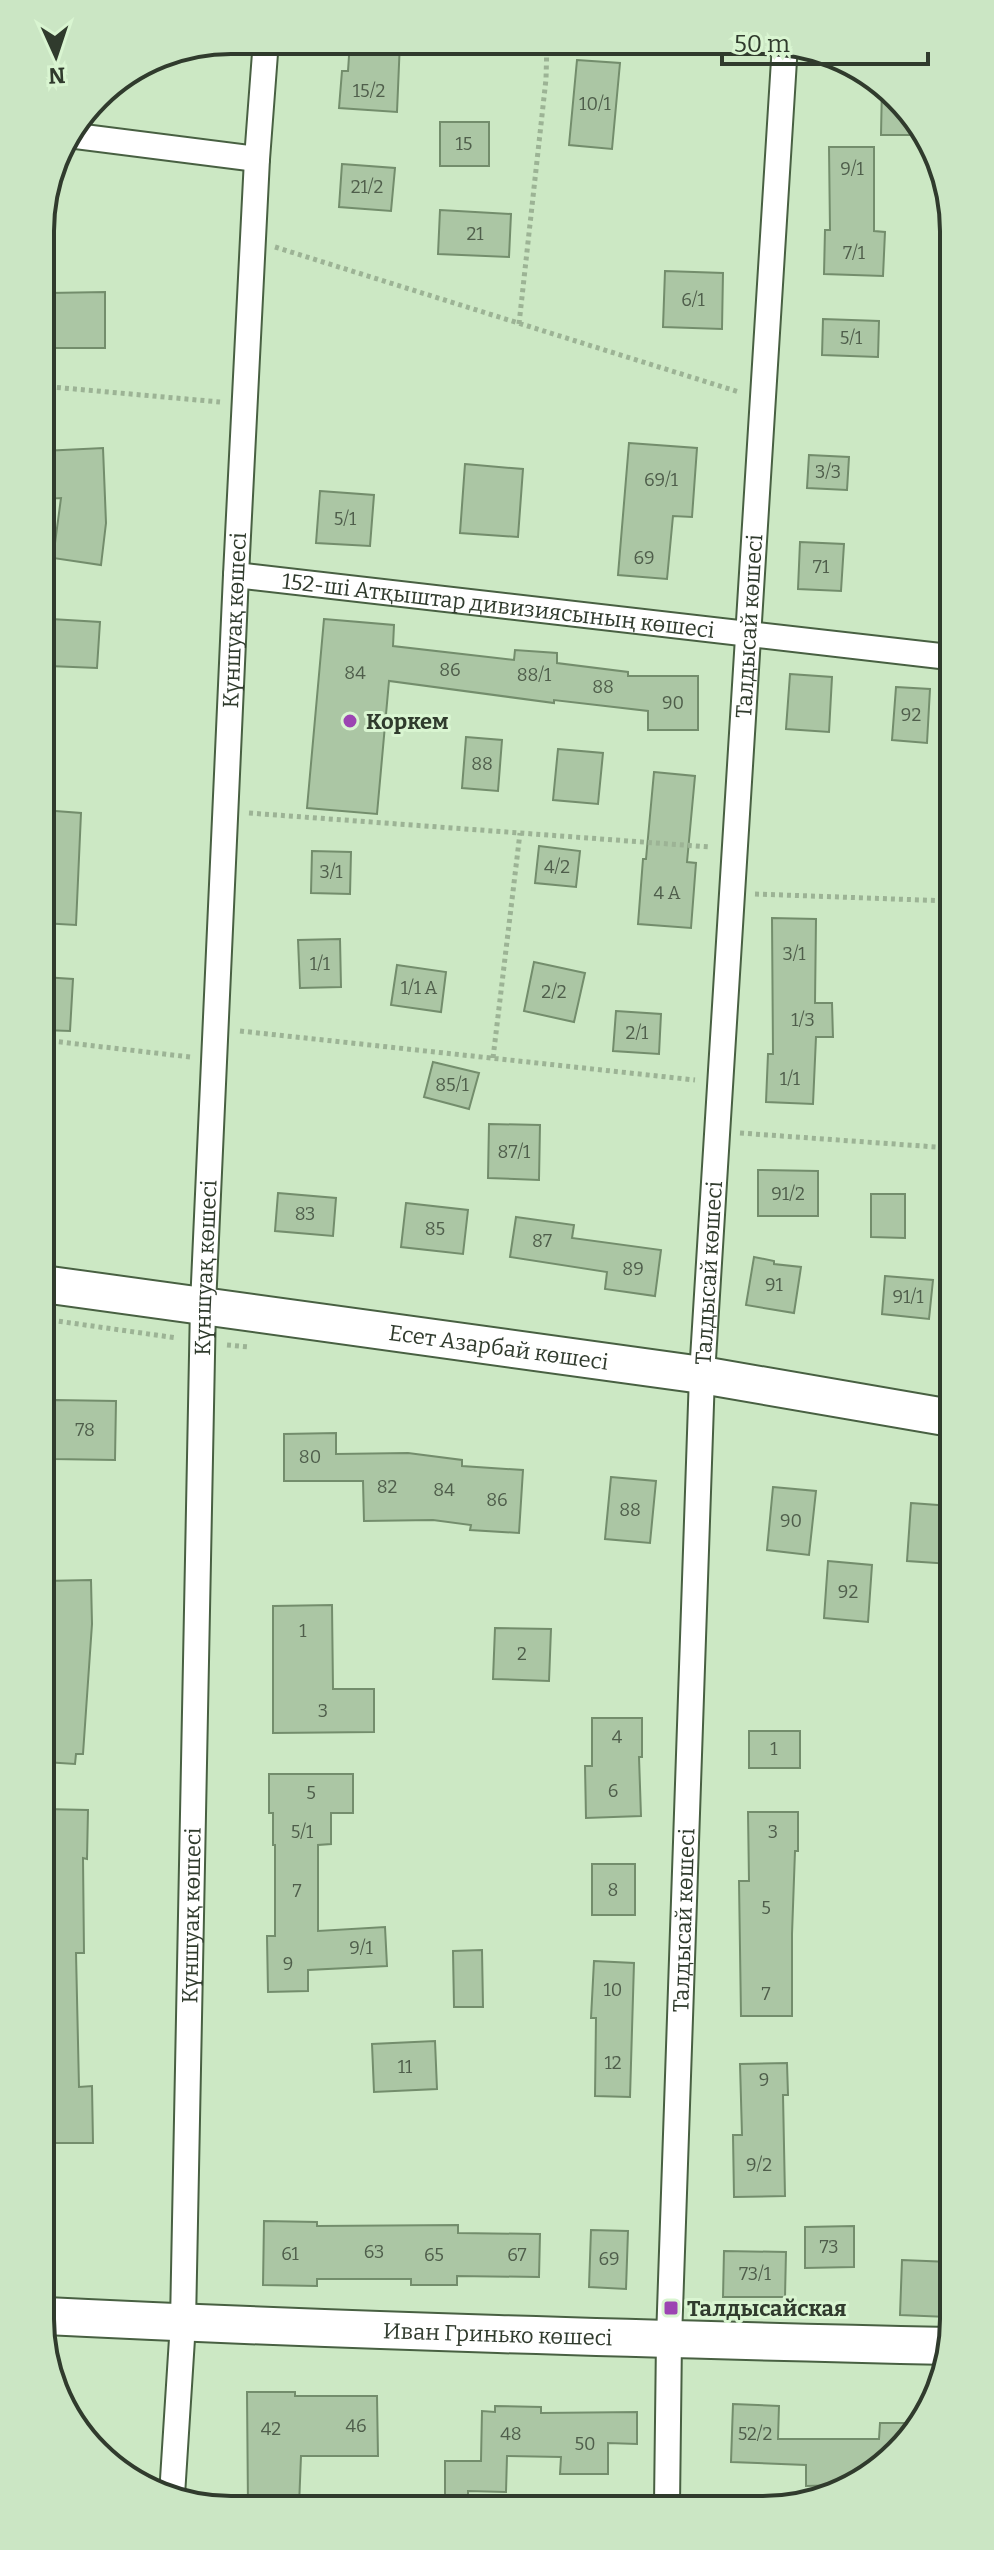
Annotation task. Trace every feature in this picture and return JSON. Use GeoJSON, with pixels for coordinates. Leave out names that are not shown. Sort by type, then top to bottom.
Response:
{"type":"FeatureCollection","features":[{"type":"Feature","properties":{"kind":"street","name":"Күншуақ көшесі"},"geometry":{"type":"LineString","coordinates":[[173,2486],[183,2323],[203,1305],[236,575],[265,54]]}},
{"type":"Feature","properties":{"kind":"street","name":"Талдысай көшесі"},"geometry":{"type":"LineString","coordinates":[[667,2496],[669,2339],[702,1375],[784,55]]}},
{"type":"Feature","properties":{"kind":"street"},"geometry":{"type":"LineString","coordinates":[[82,137],[257,159]]}},
{"type":"Feature","properties":{"kind":"street","name":"152-ші Атқыштар дивизиясының көшесі"},"geometry":{"type":"LineString","coordinates":[[236,575],[940,656]]}},
{"type":"Feature","properties":{"kind":"street","name":"Есет Азарбай көшесі"},"geometry":{"type":"LineString","coordinates":[[54,1285],[702,1375],[940,1416]]}},
{"type":"Feature","properties":{"kind":"street","name":"Иван Гринько көшесі"},"geometry":{"type":"LineString","coordinates":[[54,2316],[938,2346]]}},
{"type":"Feature","properties":{"kind":"path"},"geometry":{"type":"LineString","coordinates":[[519,324],[547,54]]}},
{"type":"Feature","properties":{"kind":"path"},"geometry":{"type":"LineString","coordinates":[[253,241],[763,400]]}},
{"type":"Feature","properties":{"kind":"path"},"geometry":{"type":"LineString","coordinates":[[54,387],[245,404]]}},
{"type":"Feature","properties":{"kind":"path"},"geometry":{"type":"LineString","coordinates":[[226,811],[735,849]]}},
{"type":"Feature","properties":{"kind":"path"},"geometry":{"type":"LineString","coordinates":[[493,1058],[520,833]]}},
{"type":"Feature","properties":{"kind":"path"},"geometry":{"type":"LineString","coordinates":[[732,893],[940,901]]}},
{"type":"Feature","properties":{"kind":"path"},"geometry":{"type":"LineString","coordinates":[[216,1028],[720,1082]]}},
{"type":"Feature","properties":{"kind":"path"},"geometry":{"type":"LineString","coordinates":[[54,1041],[214,1060]]}},
{"type":"Feature","properties":{"kind":"path"},"geometry":{"type":"LineString","coordinates":[[717,1132],[940,1147]]}},
{"type":"Feature","properties":{"kind":"building"},"geometry":{"type":"Polygon","coordinates":[[[349,54],[399,54],[397,112],[339,108],[342,71],[348,71],[349,54]]]}},
{"type":"Feature","properties":{"kind":"building"},"geometry":{"type":"Polygon","coordinates":[[[577,60],[620,63],[612,149],[569,145],[577,60]]]}},
{"type":"Feature","properties":{"kind":"building"},"geometry":{"type":"Polygon","coordinates":[[[882,100],[911,135],[881,135],[882,100]]]}},
{"type":"Feature","properties":{"kind":"building"},"geometry":{"type":"Polygon","coordinates":[[[440,122],[489,122],[489,166],[440,166],[440,122]]]}},
{"type":"Feature","properties":{"kind":"building"},"geometry":{"type":"Polygon","coordinates":[[[829,147],[874,147],[874,231],[885,232],[883,276],[824,274],[825,230],[830,230],[829,147]]]}},
{"type":"Feature","properties":{"kind":"building"},"geometry":{"type":"Polygon","coordinates":[[[342,164],[395,168],[391,211],[339,207],[342,164]]]}},
{"type":"Feature","properties":{"kind":"building"},"geometry":{"type":"Polygon","coordinates":[[[440,210],[511,214],[509,257],[438,254],[440,210]]]}},
{"type":"Feature","properties":{"kind":"building"},"geometry":{"type":"Polygon","coordinates":[[[665,271],[723,273],[722,329],[663,327],[665,271]]]}},
{"type":"Feature","properties":{"kind":"building"},"geometry":{"type":"Polygon","coordinates":[[[105,292],[105,348],[54,348],[54,293],[105,292]]]}},
{"type":"Feature","properties":{"kind":"building"},"geometry":{"type":"Polygon","coordinates":[[[823,319],[879,321],[878,357],[822,355],[823,319]]]}},
{"type":"Feature","properties":{"kind":"building"},"geometry":{"type":"Polygon","coordinates":[[[629,443],[697,448],[692,517],[673,516],[667,579],[618,575],[629,443]]]}},
{"type":"Feature","properties":{"kind":"building"},"geometry":{"type":"Polygon","coordinates":[[[103,448],[106,523],[101,565],[54,558],[61,498],[54,498],[54,450],[103,448]]]}},
{"type":"Feature","properties":{"kind":"building"},"geometry":{"type":"Polygon","coordinates":[[[809,455],[849,457],[847,490],[807,488],[809,455]]]}},
{"type":"Feature","properties":{"kind":"building"},"geometry":{"type":"Polygon","coordinates":[[[465,464],[523,469],[518,537],[460,533],[465,464]]]}},
{"type":"Feature","properties":{"kind":"building"},"geometry":{"type":"Polygon","coordinates":[[[320,491],[374,495],[370,546],[316,543],[320,491]]]}},
{"type":"Feature","properties":{"kind":"building"},"geometry":{"type":"Polygon","coordinates":[[[800,542],[844,544],[841,591],[798,589],[800,542]]]}},
{"type":"Feature","properties":{"kind":"building"},"geometry":{"type":"Polygon","coordinates":[[[54,619],[100,622],[97,668],[54,666],[54,619]]]}},
{"type":"Feature","properties":{"kind":"building"},"geometry":{"type":"Polygon","coordinates":[[[324,619],[394,625],[393,646],[514,660],[515,650],[557,653],[557,663],[628,672],[628,676],[698,676],[698,730],[648,730],[648,711],[554,700],[554,703],[389,681],[377,814],[307,808],[324,619]]]}},
{"type":"Feature","properties":{"kind":"building"},"geometry":{"type":"Polygon","coordinates":[[[790,674],[832,677],[829,732],[786,729],[790,674]]]}},
{"type":"Feature","properties":{"kind":"building"},"geometry":{"type":"Polygon","coordinates":[[[896,687],[930,689],[927,743],[892,740],[896,687]]]}},
{"type":"Feature","properties":{"kind":"building"},"geometry":{"type":"Polygon","coordinates":[[[466,737],[502,740],[498,791],[462,788],[466,737]]]}},
{"type":"Feature","properties":{"kind":"building"},"geometry":{"type":"Polygon","coordinates":[[[558,749],[603,753],[598,804],[553,800],[558,749]]]}},
{"type":"Feature","properties":{"kind":"building"},"geometry":{"type":"Polygon","coordinates":[[[654,772],[695,776],[687,862],[696,863],[691,928],[638,924],[654,772]]]}},
{"type":"Feature","properties":{"kind":"building"},"geometry":{"type":"Polygon","coordinates":[[[54,811],[81,813],[76,925],[54,924],[54,811]]]}},
{"type":"Feature","properties":{"kind":"building"},"geometry":{"type":"Polygon","coordinates":[[[539,846],[580,851],[576,887],[535,883],[539,846]]]}},
{"type":"Feature","properties":{"kind":"building"},"geometry":{"type":"Polygon","coordinates":[[[312,851],[351,852],[350,894],[311,893],[312,851]]]}},
{"type":"Feature","properties":{"kind":"building"},"geometry":{"type":"Polygon","coordinates":[[[772,918],[816,919],[815,1003],[832,1003],[833,1037],[816,1037],[813,1104],[766,1102],[768,1054],[773,1054],[772,918]]]}},
{"type":"Feature","properties":{"kind":"building"},"geometry":{"type":"Polygon","coordinates":[[[340,939],[341,987],[300,988],[298,940],[340,939]]]}},
{"type":"Feature","properties":{"kind":"building"},"geometry":{"type":"Polygon","coordinates":[[[534,962],[585,973],[574,1022],[524,1011],[534,962]]]}},
{"type":"Feature","properties":{"kind":"building"},"geometry":{"type":"Polygon","coordinates":[[[397,965],[446,972],[441,1012],[391,1005],[397,965]]]}},
{"type":"Feature","properties":{"kind":"building"},"geometry":{"type":"Polygon","coordinates":[[[54,978],[73,979],[70,1031],[54,1030],[54,978]]]}},
{"type":"Feature","properties":{"kind":"building"},"geometry":{"type":"Polygon","coordinates":[[[616,1011],[661,1014],[659,1054],[613,1051],[616,1011]]]}},
{"type":"Feature","properties":{"kind":"building"},"geometry":{"type":"Polygon","coordinates":[[[433,1062],[479,1073],[469,1109],[424,1097],[433,1062]]]}},
{"type":"Feature","properties":{"kind":"building"},"geometry":{"type":"Polygon","coordinates":[[[489,1124],[540,1125],[539,1180],[488,1178],[489,1124]]]}},
{"type":"Feature","properties":{"kind":"building"},"geometry":{"type":"Polygon","coordinates":[[[758,1170],[818,1171],[818,1216],[758,1216],[758,1170]]]}},
{"type":"Feature","properties":{"kind":"building"},"geometry":{"type":"Polygon","coordinates":[[[278,1193],[336,1198],[333,1236],[275,1231],[278,1193]]]}},
{"type":"Feature","properties":{"kind":"building"},"geometry":{"type":"Polygon","coordinates":[[[871,1194],[905,1194],[905,1238],[871,1237],[871,1194]]]}},
{"type":"Feature","properties":{"kind":"building"},"geometry":{"type":"Polygon","coordinates":[[[406,1203],[468,1210],[463,1254],[401,1247],[406,1203]]]}},
{"type":"Feature","properties":{"kind":"building"},"geometry":{"type":"Polygon","coordinates":[[[516,1217],[574,1225],[572,1238],[661,1250],[655,1296],[605,1289],[607,1272],[510,1257],[516,1217]]]}},
{"type":"Feature","properties":{"kind":"building"},"geometry":{"type":"Polygon","coordinates":[[[754,1257],[774,1261],[774,1264],[801,1267],[794,1313],[746,1305],[754,1257]]]}},
{"type":"Feature","properties":{"kind":"building"},"geometry":{"type":"Polygon","coordinates":[[[885,1276],[933,1280],[929,1319],[882,1314],[885,1276]]]}},
{"type":"Feature","properties":{"kind":"building"},"geometry":{"type":"Polygon","coordinates":[[[55,1400],[116,1401],[115,1460],[54,1459],[55,1400]]]}},
{"type":"Feature","properties":{"kind":"building"},"geometry":{"type":"Polygon","coordinates":[[[336,1433],[336,1454],[408,1453],[462,1460],[462,1466],[523,1470],[519,1533],[470,1530],[471,1525],[433,1520],[364,1521],[363,1481],[284,1481],[284,1434],[336,1433]]]}},
{"type":"Feature","properties":{"kind":"building"},"geometry":{"type":"Polygon","coordinates":[[[611,1477],[656,1481],[650,1543],[605,1539],[611,1477]]]}},
{"type":"Feature","properties":{"kind":"building"},"geometry":{"type":"Polygon","coordinates":[[[773,1487],[816,1491],[809,1555],[767,1550],[773,1487]]]}},
{"type":"Feature","properties":{"kind":"building"},"geometry":{"type":"Polygon","coordinates":[[[911,1503],[940,1505],[940,1563],[907,1561],[911,1503]]]}},
{"type":"Feature","properties":{"kind":"building"},"geometry":{"type":"Polygon","coordinates":[[[828,1561],[872,1565],[868,1622],[824,1618],[828,1561]]]}},
{"type":"Feature","properties":{"kind":"building"},"geometry":{"type":"Polygon","coordinates":[[[91,1580],[92,1624],[83,1754],[76,1754],[75,1764],[54,1763],[54,1581],[91,1580]]]}},
{"type":"Feature","properties":{"kind":"building"},"geometry":{"type":"Polygon","coordinates":[[[332,1605],[333,1689],[374,1689],[374,1732],[273,1733],[273,1606],[332,1605]]]}},
{"type":"Feature","properties":{"kind":"building"},"geometry":{"type":"Polygon","coordinates":[[[495,1628],[551,1629],[549,1681],[493,1679],[495,1628]]]}},
{"type":"Feature","properties":{"kind":"building"},"geometry":{"type":"Polygon","coordinates":[[[592,1718],[642,1718],[642,1757],[639,1757],[641,1816],[586,1818],[585,1766],[592,1766],[592,1718]]]}},
{"type":"Feature","properties":{"kind":"building"},"geometry":{"type":"Polygon","coordinates":[[[749,1731],[800,1731],[800,1768],[749,1768],[749,1731]]]}},
{"type":"Feature","properties":{"kind":"building"},"geometry":{"type":"Polygon","coordinates":[[[269,1774],[353,1774],[353,1813],[331,1813],[331,1844],[318,1845],[318,1931],[385,1927],[387,1966],[308,1970],[308,1991],[268,1992],[267,1936],[275,1936],[275,1845],[273,1813],[269,1813],[269,1774]]]}},
{"type":"Feature","properties":{"kind":"building"},"geometry":{"type":"Polygon","coordinates":[[[54,1809],[88,1810],[87,1859],[83,1858],[84,1953],[76,1953],[79,2087],[92,2086],[93,2143],[54,2143],[54,1809]]]}},
{"type":"Feature","properties":{"kind":"building"},"geometry":{"type":"Polygon","coordinates":[[[748,1812],[798,1812],[792,1934],[792,2016],[741,2016],[739,1881],[749,1881],[748,1812]]]}},
{"type":"Feature","properties":{"kind":"building"},"geometry":{"type":"Polygon","coordinates":[[[592,1864],[635,1864],[635,1915],[592,1915],[592,1864]]]}},
{"type":"Feature","properties":{"kind":"building"},"geometry":{"type":"Polygon","coordinates":[[[482,1950],[483,2007],[454,2007],[453,1951],[482,1950]]]}},
{"type":"Feature","properties":{"kind":"building"},"geometry":{"type":"Polygon","coordinates":[[[594,1961],[634,1963],[630,2097],[595,2096],[596,2018],[591,2018],[594,1961]]]}},
{"type":"Feature","properties":{"kind":"building"},"geometry":{"type":"Polygon","coordinates":[[[435,2041],[437,2089],[374,2092],[372,2044],[435,2041]]]}},
{"type":"Feature","properties":{"kind":"building"},"geometry":{"type":"Polygon","coordinates":[[[787,2063],[788,2095],[783,2095],[785,2196],[734,2197],[733,2135],[742,2135],[740,2064],[787,2063]]]}},
{"type":"Feature","properties":{"kind":"building"},"geometry":{"type":"Polygon","coordinates":[[[264,2221],[317,2222],[317,2226],[458,2225],[458,2233],[540,2234],[539,2277],[457,2276],[457,2285],[411,2285],[411,2279],[317,2279],[317,2286],[263,2285],[264,2221]]]}},
{"type":"Feature","properties":{"kind":"building"},"geometry":{"type":"Polygon","coordinates":[[[854,2226],[854,2267],[805,2268],[805,2227],[854,2226]]]}},
{"type":"Feature","properties":{"kind":"building"},"geometry":{"type":"Polygon","coordinates":[[[591,2230],[628,2231],[626,2289],[589,2287],[591,2230]]]}},
{"type":"Feature","properties":{"kind":"building"},"geometry":{"type":"Polygon","coordinates":[[[724,2251],[786,2252],[785,2297],[723,2297],[724,2251]]]}},
{"type":"Feature","properties":{"kind":"building"},"geometry":{"type":"Polygon","coordinates":[[[902,2260],[940,2262],[940,2317],[900,2315],[902,2260]]]}},
{"type":"Feature","properties":{"kind":"building"},"geometry":{"type":"Polygon","coordinates":[[[247,2392],[295,2392],[295,2396],[377,2396],[378,2456],[301,2456],[299,2496],[248,2496],[247,2392]]]}},
{"type":"Feature","properties":{"kind":"building"},"geometry":{"type":"Polygon","coordinates":[[[733,2404],[779,2406],[778,2439],[879,2439],[880,2423],[906,2423],[880,2452],[841,2478],[823,2486],[806,2486],[806,2465],[731,2462],[733,2404]]]}},
{"type":"Feature","properties":{"kind":"building"},"geometry":{"type":"Polygon","coordinates":[[[495,2406],[541,2407],[541,2413],[637,2412],[637,2444],[608,2443],[608,2474],[560,2474],[561,2457],[507,2456],[506,2492],[468,2491],[468,2496],[445,2496],[445,2461],[481,2461],[482,2411],[495,2412],[495,2406]]]}},
{"type":"Feature","properties":{"kind":"place","name":"Коркем"},"geometry":{"type":"Point","coordinates":[350,721]}},
{"type":"Feature","properties":{"kind":"place","name":"Талдысайская"},"geometry":{"type":"Point","coordinates":[671,2308]}}]}
